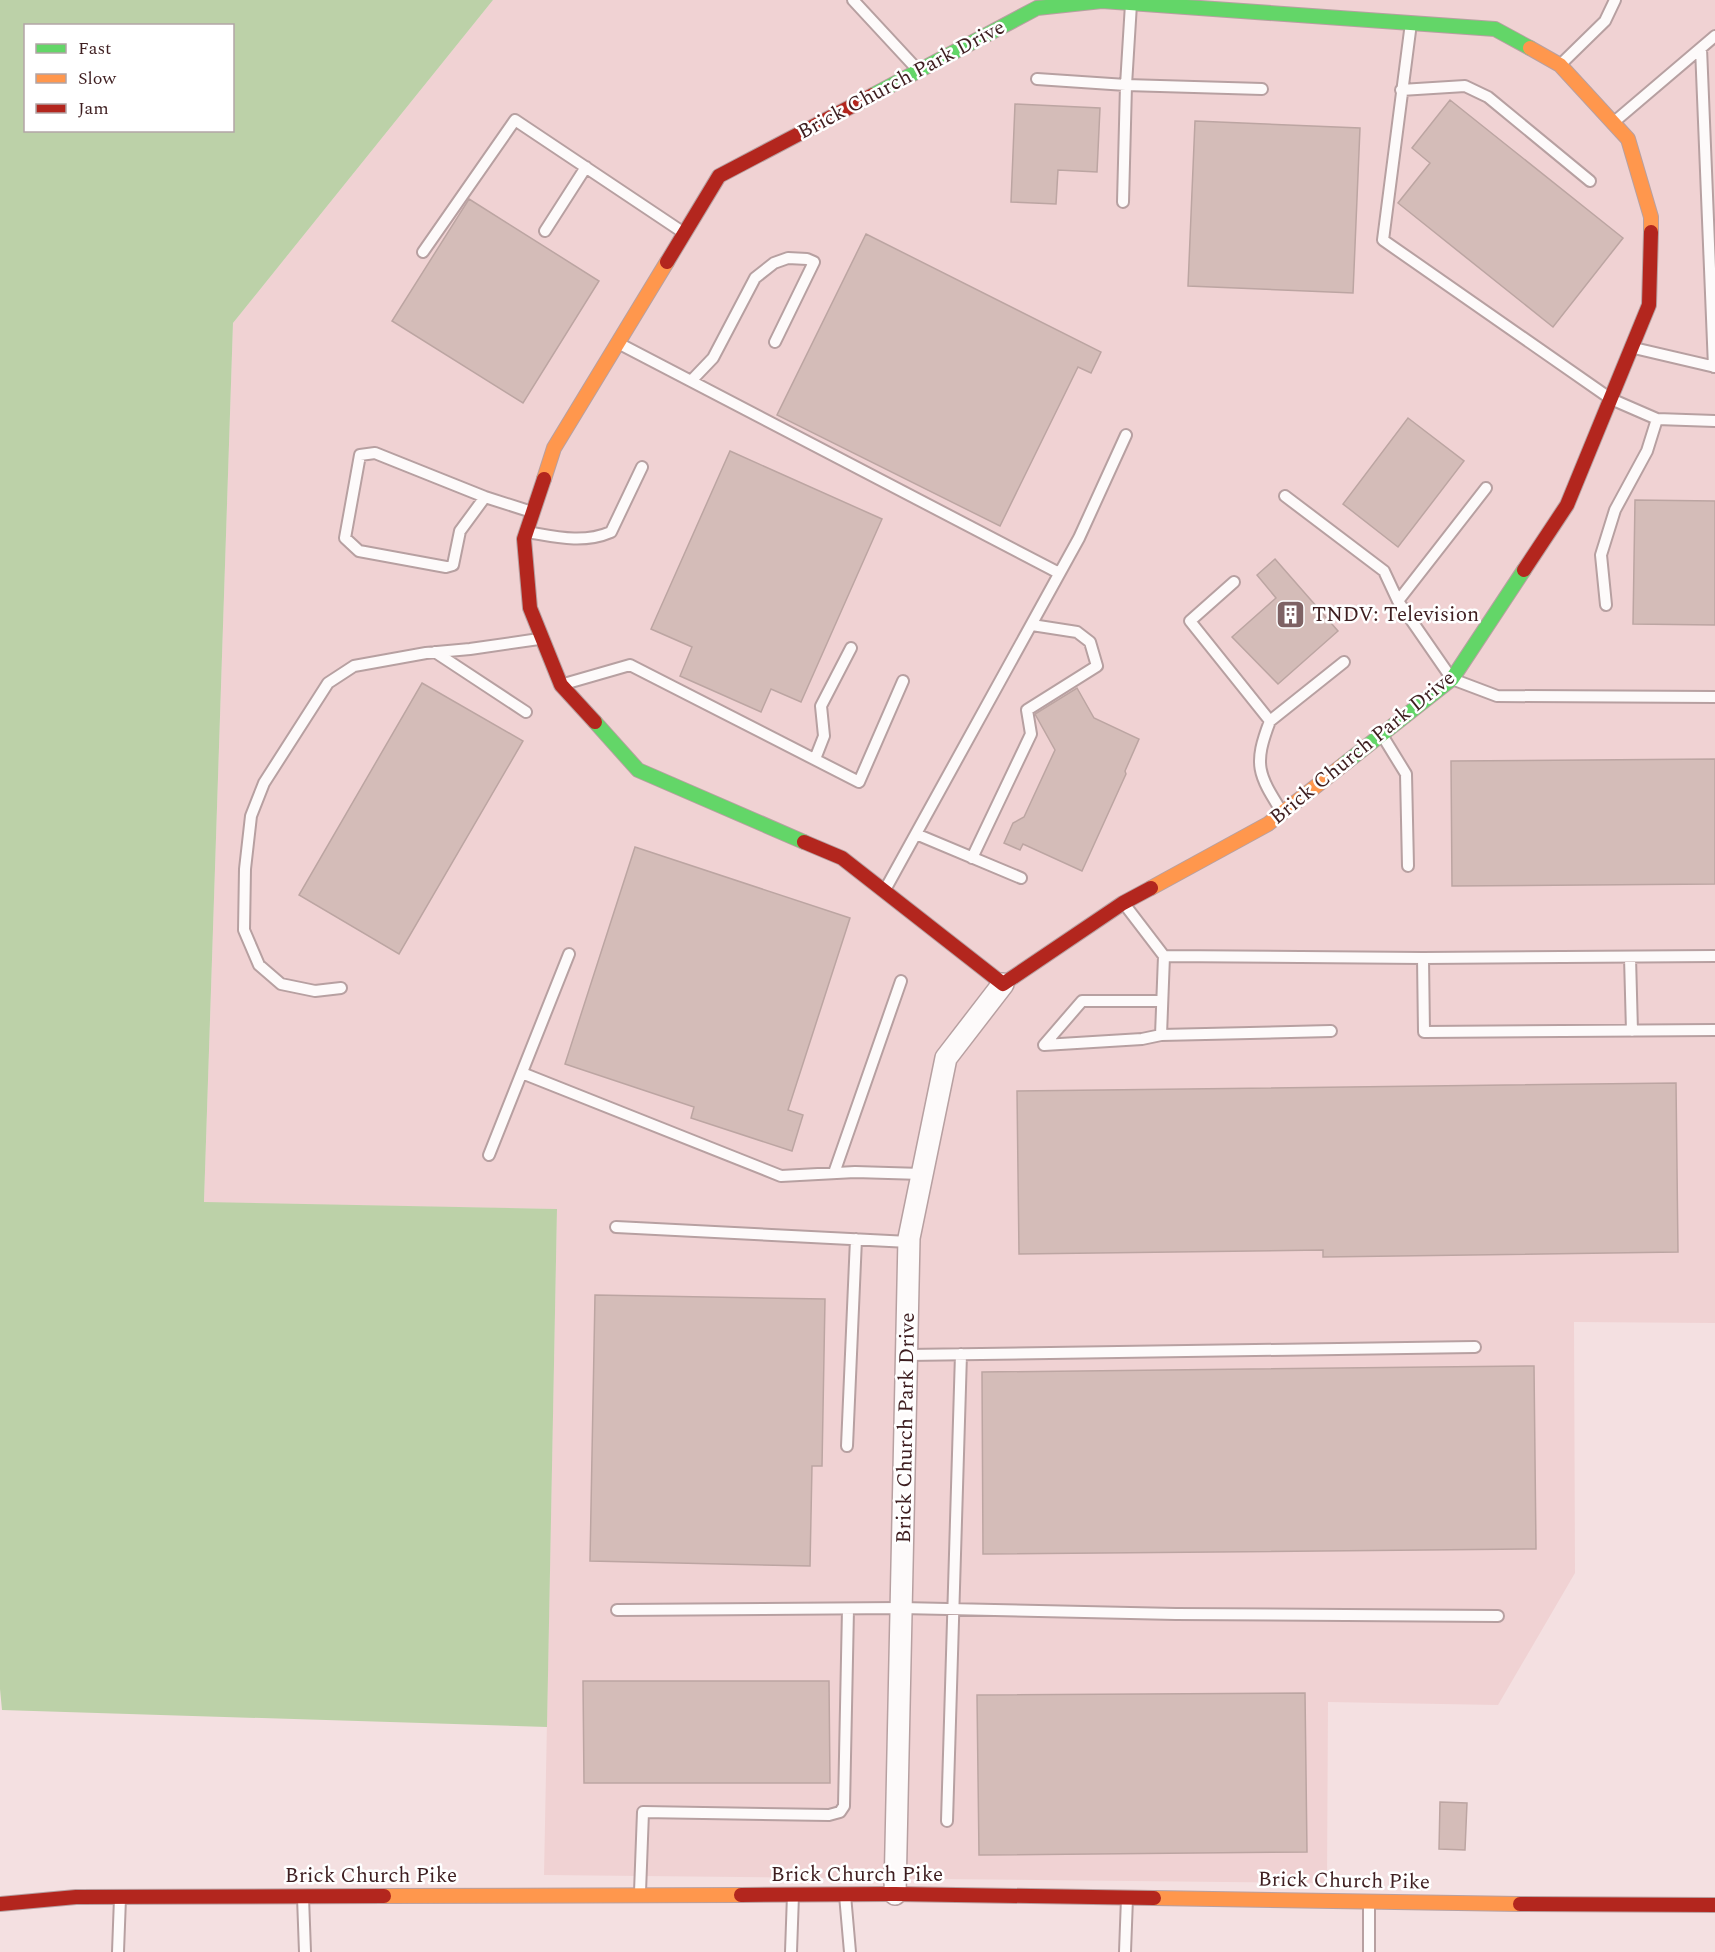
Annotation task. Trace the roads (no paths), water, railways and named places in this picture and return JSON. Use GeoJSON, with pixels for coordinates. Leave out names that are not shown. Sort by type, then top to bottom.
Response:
{"type":"FeatureCollection","features":[{"type":"Feature","properties":{"kind":"street","name":"Brick Church Park Drive"},"geometry":{"type":"LineString","coordinates":[[895,1894],[909,1242],[946,1058],[1003,984],[1123,903],[1268,824],[1452,679],[1567,505],[1649,305],[1651,217],[1628,139],[1560,65],[1495,29],[1411,23],[1256,6],[1102,2],[1037,8],[719,176],[684,233],[554,448],[524,539],[530,608],[561,685],[638,770],[842,858],[1003,984]]}},
{"type":"Feature","properties":{"kind":"street","name":"Brick Church Pike"},"geometry":{"type":"LineString","coordinates":[[0,1904],[76,1897],[895,1894],[1715,1905]]}},
{"type":"Feature","properties":{"kind":"lane"},"geometry":{"type":"LineString","coordinates":[[853,0],[918,70]]}},
{"type":"Feature","properties":{"kind":"lane"},"geometry":{"type":"LineString","coordinates":[[1560,65],[1605,21],[1615,0]]}},
{"type":"Feature","properties":{"kind":"lane"},"geometry":{"type":"LineString","coordinates":[[1123,202],[1131,4]]}},
{"type":"Feature","properties":{"kind":"lane"},"geometry":{"type":"LineString","coordinates":[[1411,23],[1383,240],[1611,399],[1657,419],[1715,421]]}},
{"type":"Feature","properties":{"kind":"lane"},"geometry":{"type":"LineString","coordinates":[[1613,123],[1715,36]]}},
{"type":"Feature","properties":{"kind":"lane"},"geometry":{"type":"LineString","coordinates":[[1632,347],[1715,367],[1701,48]]}},
{"type":"Feature","properties":{"kind":"lane"},"geometry":{"type":"LineString","coordinates":[[1037,78],[1126,85],[1262,89]]}},
{"type":"Feature","properties":{"kind":"lane"},"geometry":{"type":"LineString","coordinates":[[1401,90],[1465,86],[1488,97],[1590,181]]}},
{"type":"Feature","properties":{"kind":"lane"},"geometry":{"type":"LineString","coordinates":[[423,252],[515,120],[684,233]]}},
{"type":"Feature","properties":{"kind":"lane"},"geometry":{"type":"LineString","coordinates":[[544,231],[586,167]]}},
{"type":"Feature","properties":{"kind":"lane"},"geometry":{"type":"LineString","coordinates":[[691,381],[713,358],[755,278],[774,263],[788,258],[807,259],[814,262],[775,342]]}},
{"type":"Feature","properties":{"kind":"lane"},"geometry":{"type":"LineString","coordinates":[[618,343],[1059,573]]}},
{"type":"Feature","properties":{"kind":"lane"},"geometry":{"type":"LineString","coordinates":[[1606,605],[1601,555],[1615,510],[1647,450],[1657,419]]}},
{"type":"Feature","properties":{"kind":"lane"},"geometry":{"type":"LineString","coordinates":[[885,891],[1078,538],[1126,435]]}},
{"type":"Feature","properties":{"kind":"lane"},"geometry":{"type":"LineString","coordinates":[[485,497],[460,531],[453,565],[446,567],[359,551],[345,538],[360,455],[375,453],[485,497],[533,512]]}},
{"type":"Feature","properties":{"kind":"lane"},"geometry":{"type":"LineString","coordinates":[[527,532],[573,539],[590,539],[612,532],[642,467]]}},
{"type":"Feature","properties":{"kind":"lane"},"geometry":{"type":"LineString","coordinates":[[1398,601],[1486,488]]}},
{"type":"Feature","properties":{"kind":"lane"},"geometry":{"type":"LineString","coordinates":[[1285,496],[1384,571],[1398,601],[1452,679],[1497,696],[1715,697]]}},
{"type":"Feature","properties":{"kind":"lane"},"geometry":{"type":"LineString","coordinates":[[1234,582],[1190,621],[1270,721]]}},
{"type":"Feature","properties":{"kind":"lane"},"geometry":{"type":"LineString","coordinates":[[972,858],[1030,734],[1027,710],[1097,666],[1090,642],[1077,632],[1032,625]]}},
{"type":"Feature","properties":{"kind":"lane"},"geometry":{"type":"LineString","coordinates":[[341,988],[315,991],[281,984],[259,965],[244,930],[245,869],[251,816],[264,783],[328,683],[354,666],[435,652],[542,638]]}},
{"type":"Feature","properties":{"kind":"lane"},"geometry":{"type":"LineString","coordinates":[[815,759],[824,736],[821,706],[851,648]]}},
{"type":"Feature","properties":{"kind":"lane"},"geometry":{"type":"LineString","coordinates":[[435,652],[526,712]]}},
{"type":"Feature","properties":{"kind":"lane"},"geometry":{"type":"LineString","coordinates":[[1283,813],[1266,785],[1260,769],[1259,756],[1270,721],[1344,662]]}},
{"type":"Feature","properties":{"kind":"lane"},"geometry":{"type":"LineString","coordinates":[[561,685],[630,665],[859,782],[903,681]]}},
{"type":"Feature","properties":{"kind":"lane"},"geometry":{"type":"LineString","coordinates":[[1382,735],[1406,774],[1408,866]]}},
{"type":"Feature","properties":{"kind":"lane"},"geometry":{"type":"LineString","coordinates":[[916,834],[1021,878]]}},
{"type":"Feature","properties":{"kind":"lane"},"geometry":{"type":"LineString","coordinates":[[1123,903],[1164,956],[1161,1035]]}},
{"type":"Feature","properties":{"kind":"lane"},"geometry":{"type":"LineString","coordinates":[[489,1155],[569,954]]}},
{"type":"Feature","properties":{"kind":"lane"},"geometry":{"type":"LineString","coordinates":[[1164,956],[1423,958],[1715,956]]}},
{"type":"Feature","properties":{"kind":"lane"},"geometry":{"type":"LineString","coordinates":[[1630,957],[1632,1031]]}},
{"type":"Feature","properties":{"kind":"lane"},"geometry":{"type":"LineString","coordinates":[[1423,958],[1424,1032],[1715,1030]]}},
{"type":"Feature","properties":{"kind":"lane"},"geometry":{"type":"LineString","coordinates":[[834,1173],[901,981]]}},
{"type":"Feature","properties":{"kind":"lane"},"geometry":{"type":"LineString","coordinates":[[1162,1001],[1082,1001],[1044,1045],[1142,1039],[1161,1035],[1331,1031]]}},
{"type":"Feature","properties":{"kind":"lane"},"geometry":{"type":"LineString","coordinates":[[522,1073],[781,1176],[855,1172],[922,1174]]}},
{"type":"Feature","properties":{"kind":"lane"},"geometry":{"type":"LineString","coordinates":[[616,1227],[909,1242]]}},
{"type":"Feature","properties":{"kind":"lane"},"geometry":{"type":"LineString","coordinates":[[847,1446],[856,1239]]}},
{"type":"Feature","properties":{"kind":"lane"},"geometry":{"type":"LineString","coordinates":[[907,1355],[1475,1347]]}},
{"type":"Feature","properties":{"kind":"lane"},"geometry":{"type":"LineString","coordinates":[[947,1821],[961,1354]]}},
{"type":"Feature","properties":{"kind":"lane"},"geometry":{"type":"LineString","coordinates":[[617,1610],[901,1608],[1188,1614],[1498,1616]]}},
{"type":"Feature","properties":{"kind":"lane"},"geometry":{"type":"LineString","coordinates":[[640,1896],[643,1812],[829,1815],[840,1812],[844,1806],[848,1609]]}},
{"type":"Feature","properties":{"kind":"lane"},"geometry":{"type":"LineString","coordinates":[[791,1952],[793,1895]]}},
{"type":"Feature","properties":{"kind":"lane"},"geometry":{"type":"LineString","coordinates":[[845,1895],[850,1952]]}},
{"type":"Feature","properties":{"kind":"lane"},"geometry":{"type":"LineString","coordinates":[[303,1896],[304,1952]]}},
{"type":"Feature","properties":{"kind":"lane"},"geometry":{"type":"LineString","coordinates":[[118,1952],[121,1897]]}},
{"type":"Feature","properties":{"kind":"lane"},"geometry":{"type":"LineString","coordinates":[[1125,1952],[1127,1898]]}},
{"type":"Feature","properties":{"kind":"lane"},"geometry":{"type":"LineString","coordinates":[[1369,1902],[1369,1952]]}},
{"type":"Feature","properties":{"kind":"place","name":"TNDV: Television"},"geometry":{"type":"Point","coordinates":[1291,614]}}]}
